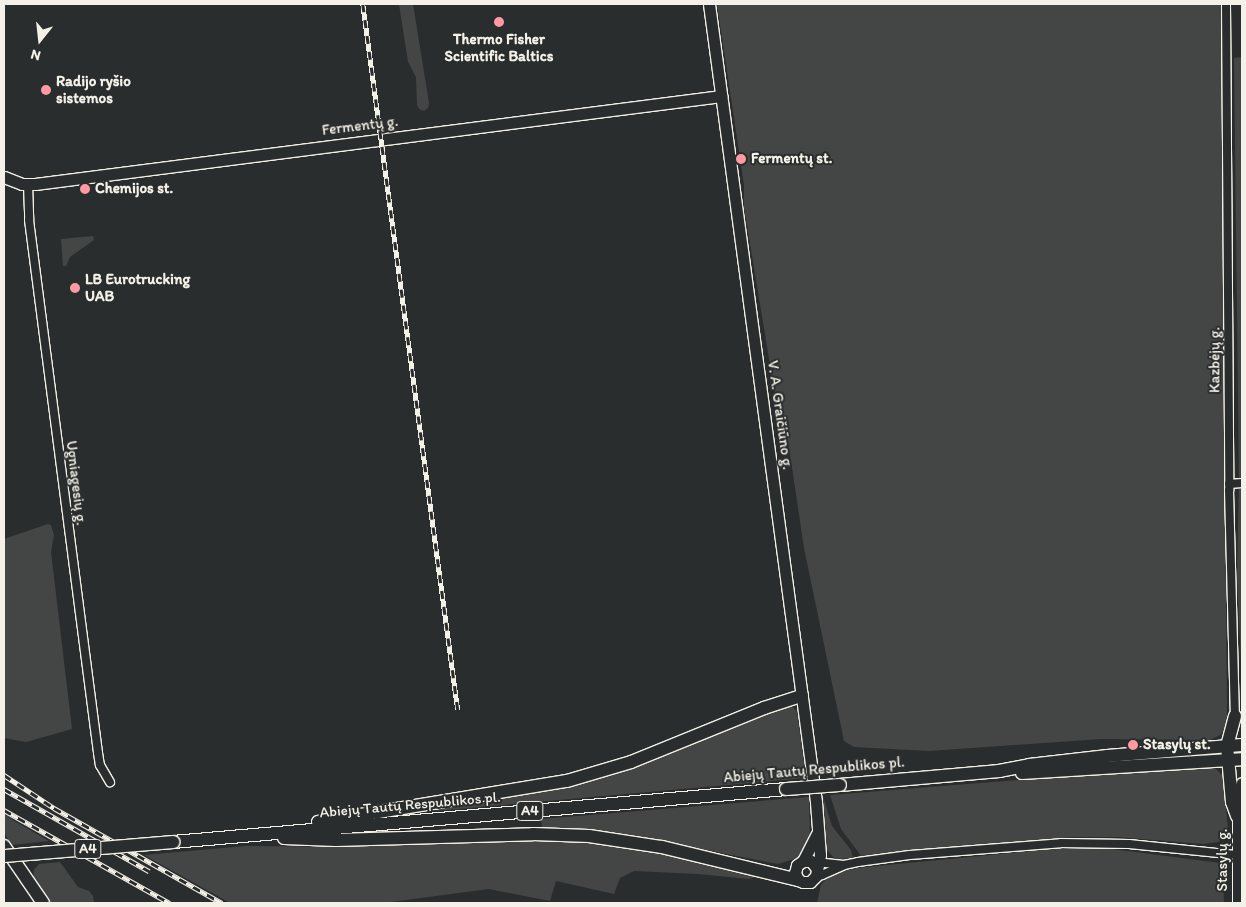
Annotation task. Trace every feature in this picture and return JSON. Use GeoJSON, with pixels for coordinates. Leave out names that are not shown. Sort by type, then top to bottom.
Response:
{"type":"FeatureCollection","features":[{"type":"Feature","properties":{"kind":"highway"},"geometry":{"type":"LineString","coordinates":[[273,833],[335,819],[567,781],[631,762],[764,708],[802,696]]}},
{"type":"Feature","properties":{"kind":"highway"},"geometry":{"type":"LineString","coordinates":[[1235,716],[1242,750]]}},
{"type":"Feature","properties":{"kind":"highway"},"geometry":{"type":"LineString","coordinates":[[1235,716],[1227,746],[1232,802],[1237,816]]}},
{"type":"Feature","properties":{"kind":"highway","name":"Abiejų Tautų Respublikos pl."},"geometry":{"type":"LineString","coordinates":[[4,856],[999,771],[1067,760],[1242,745]]}},
{"type":"Feature","properties":{"kind":"highway","name":"Abiejų Tautų Respublikos pl."},"geometry":{"type":"LineString","coordinates":[[999,771],[1035,773],[1242,759]]}},
{"type":"Feature","properties":{"kind":"highway"},"geometry":{"type":"LineString","coordinates":[[1237,816],[1242,784]]}},
{"type":"Feature","properties":{"kind":"highway"},"geometry":{"type":"LineString","coordinates":[[249,835],[336,840],[533,834],[588,836],[662,847],[798,880]]}},
{"type":"Feature","properties":{"kind":"highway"},"geometry":{"type":"LineString","coordinates":[[4,846],[43,903]]}},
{"type":"Feature","properties":{"kind":"main road","name":"V. A. Graičiūno g."},"geometry":{"type":"LineString","coordinates":[[709,4],[802,696],[818,832],[813,866]]}},
{"type":"Feature","properties":{"kind":"main road","name":"Fermentų g."},"geometry":{"type":"LineString","coordinates":[[4,177],[28,184],[722,96]]}},
{"type":"Feature","properties":{"kind":"main road"},"geometry":{"type":"LineString","coordinates":[[813,866],[795,869],[798,880],[810,882],[813,866],[818,832]]}},
{"type":"Feature","properties":{"kind":"street","name":"Kazbėjų g."},"geometry":{"type":"LineString","coordinates":[[1226,4],[1229,484],[1235,716]]}},
{"type":"Feature","properties":{"kind":"street","name":"Ugniagesių g."},"geometry":{"type":"LineString","coordinates":[[28,184],[29,220],[98,753],[100,765],[110,782]]}},
{"type":"Feature","properties":{"kind":"street"},"geometry":{"type":"LineString","coordinates":[[1229,484],[1242,483]]}},
{"type":"Feature","properties":{"kind":"street","name":"Stasylų g."},"geometry":{"type":"LineString","coordinates":[[1237,816],[1237,903]]}},
{"type":"Feature","properties":{"kind":"street"},"geometry":{"type":"LineString","coordinates":[[813,866],[844,865],[910,855],[1061,842],[1129,844],[1238,855]]}},
{"type":"Feature","properties":{"kind":"street"},"geometry":{"type":"LineString","coordinates":[[813,866],[822,876],[844,865]]}},
{"type":"Feature","properties":{"kind":"shaded area"},"geometry":{"type":"Polygon","coordinates":[[[399,4],[413,4],[429,103],[428,108],[424,111],[419,109],[417,105],[416,77],[408,62],[399,4]]]}},
{"type":"Feature","properties":{"kind":"shaded area"},"geometry":{"type":"Polygon","coordinates":[[[717,4],[1221,4],[1227,718],[1220,735],[1210,740],[1101,739],[929,751],[854,747],[844,741],[804,548],[787,434],[779,419],[744,207],[744,185],[717,4]]]}},
{"type":"Feature","properties":{"kind":"shaded area"},"geometry":{"type":"Polygon","coordinates":[[[1242,57],[1242,684],[1237,575],[1239,484],[1234,58],[1242,57]]]}},
{"type":"Feature","properties":{"kind":"shaded area"},"geometry":{"type":"Polygon","coordinates":[[[93,236],[94,240],[70,257],[66,266],[63,266],[61,239],[93,236]]]}},
{"type":"Feature","properties":{"kind":"shaded area"},"geometry":{"type":"Polygon","coordinates":[[[48,524],[51,525],[54,535],[51,552],[72,729],[26,742],[4,738],[4,539],[48,524]]]}},
{"type":"Feature","properties":{"kind":"shaded area"},"geometry":{"type":"Polygon","coordinates":[[[785,705],[794,708],[797,712],[806,778],[436,811],[435,808],[552,790],[601,778],[638,766],[785,705]]]}},
{"type":"Feature","properties":{"kind":"shaded area"},"geometry":{"type":"Polygon","coordinates":[[[1208,765],[1214,767],[1223,776],[1228,830],[1225,836],[1218,842],[1203,844],[1117,837],[1074,837],[902,851],[862,857],[841,829],[830,795],[1208,765]]]}},
{"type":"Feature","properties":{"kind":"shaded area"},"geometry":{"type":"Polygon","coordinates":[[[823,796],[832,826],[851,850],[853,858],[835,859],[827,850],[823,796]]]}},
{"type":"Feature","properties":{"kind":"shaded area"},"geometry":{"type":"Polygon","coordinates":[[[809,797],[810,839],[803,853],[797,858],[778,864],[628,835],[542,827],[541,819],[809,797]]]}},
{"type":"Feature","properties":{"kind":"shaded area"},"geometry":{"type":"Polygon","coordinates":[[[4,814],[49,841],[12,845],[4,833],[4,814]]]}},
{"type":"Feature","properties":{"kind":"shaded area"},"geometry":{"type":"Polygon","coordinates":[[[518,839],[562,839],[661,851],[758,876],[749,879],[634,871],[620,878],[614,894],[556,881],[550,901],[489,889],[383,903],[230,903],[144,855],[246,846],[339,847],[518,839]]]}},
{"type":"Feature","properties":{"kind":"shaded area"},"geometry":{"type":"Polygon","coordinates":[[[1097,847],[1220,863],[1223,867],[1224,903],[817,903],[821,885],[825,880],[839,872],[857,868],[1060,848],[1097,847]]]}},
{"type":"Feature","properties":{"kind":"shaded area"},"geometry":{"type":"Polygon","coordinates":[[[60,862],[78,887],[89,891],[93,896],[94,903],[49,903],[33,879],[34,870],[39,864],[60,862]]]}},
{"type":"Feature","properties":{"kind":"railway"},"geometry":{"type":"LineString","coordinates":[[363,4],[458,710]]}},
{"type":"Feature","properties":{"kind":"railway"},"geometry":{"type":"LineString","coordinates":[[4,775],[54,808],[222,903]]}},
{"type":"Feature","properties":{"kind":"railway"},"geometry":{"type":"LineString","coordinates":[[4,789],[149,871]]}},
{"type":"Feature","properties":{"kind":"railway"},"geometry":{"type":"LineString","coordinates":[[4,810],[170,903]]}},
{"type":"Feature","properties":{"kind":"place","name":"Thermo Fisher Scientific Baltics"},"geometry":{"type":"Point","coordinates":[499,22]}},
{"type":"Feature","properties":{"kind":"place","name":"Radijo ryšio sistemos"},"geometry":{"type":"Point","coordinates":[46,90]}},
{"type":"Feature","properties":{"kind":"place","name":"Fermentų st."},"geometry":{"type":"Point","coordinates":[741,159]}},
{"type":"Feature","properties":{"kind":"place","name":"Chemijos st."},"geometry":{"type":"Point","coordinates":[85,189]}},
{"type":"Feature","properties":{"kind":"place","name":"LB Eurotrucking UAB"},"geometry":{"type":"Point","coordinates":[75,288]}},
{"type":"Feature","properties":{"kind":"place","name":"Stasylų st."},"geometry":{"type":"Point","coordinates":[1133,745]}}]}
